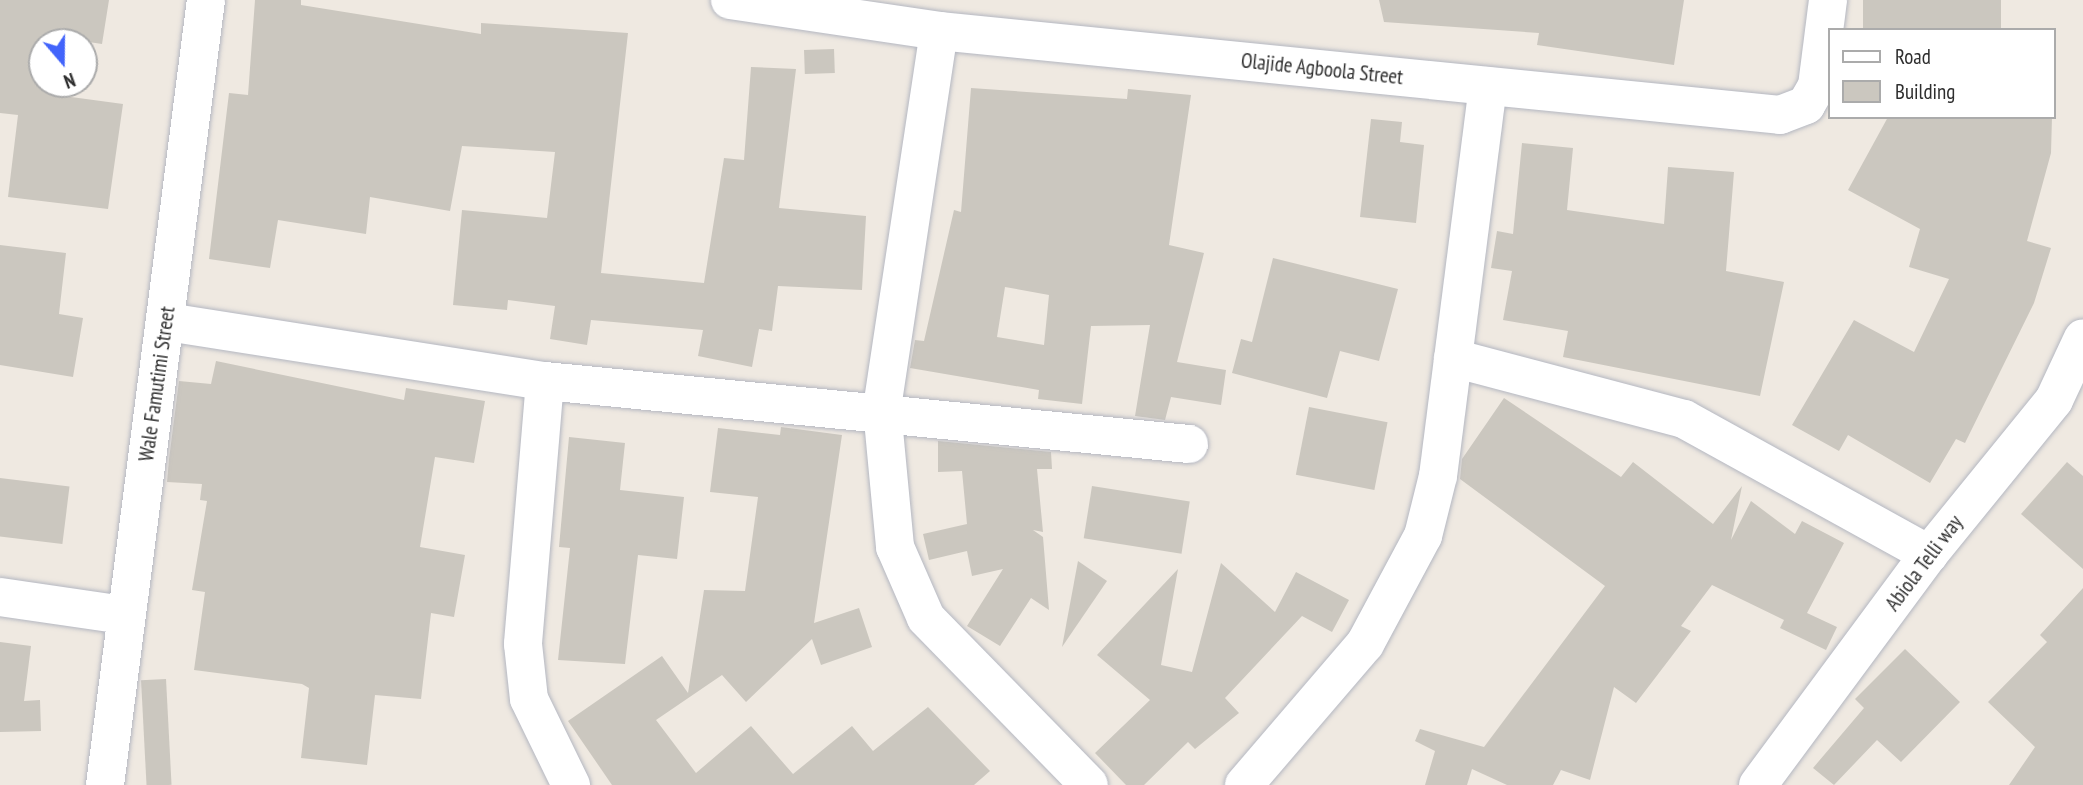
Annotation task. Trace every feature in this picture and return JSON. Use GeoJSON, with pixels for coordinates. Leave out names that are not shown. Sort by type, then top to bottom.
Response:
{"type":"FeatureCollection","features":[{"type":"Feature","properties":{"kind":"street","name":"Wale Famutimi Street"},"geometry":{"type":"LineString","coordinates":[[106,776],[124,615],[167,323],[206,0]]}},
{"type":"Feature","properties":{"kind":"street","name":"Olajide Agboola Street"},"geometry":{"type":"LineString","coordinates":[[730,0],[939,31],[1780,115],[1806,105],[1817,86],[1828,0]]}},
{"type":"Feature","properties":{"kind":"street"},"geometry":{"type":"LineString","coordinates":[[939,31],[882,409],[895,547],[905,581],[926,618],[1089,785]]}},
{"type":"Feature","properties":{"kind":"street"},"geometry":{"type":"LineString","coordinates":[[1244,785],[1365,644],[1396,595],[1423,536],[1435,488],[1488,86]]}},
{"type":"Feature","properties":{"kind":"street"},"geometry":{"type":"LineString","coordinates":[[167,323],[545,381],[882,409],[1189,444]]}},
{"type":"Feature","properties":{"kind":"street","name":"Abiola Telli way"},"geometry":{"type":"LineString","coordinates":[[1766,782],[1929,554],[2054,400],[2083,338]]}},
{"type":"Feature","properties":{"kind":"street"},"geometry":{"type":"LineString","coordinates":[[1453,358],[1684,419],[1929,554]]}},
{"type":"Feature","properties":{"kind":"street"},"geometry":{"type":"LineString","coordinates":[[545,381],[523,644],[529,699],[571,785]]}},
{"type":"Feature","properties":{"kind":"street"},"geometry":{"type":"LineString","coordinates":[[0,597],[124,615]]}},
{"type":"Feature","properties":{"kind":"building"},"geometry":{"type":"Polygon","coordinates":[[[0,0],[109,0],[102,44],[98,43],[98,28],[28,28],[28,98],[79,98],[123,104],[108,209],[8,197],[18,115],[0,113],[0,0]]]}},
{"type":"Feature","properties":{"kind":"building"},"geometry":{"type":"Polygon","coordinates":[[[255,0],[301,0],[301,5],[481,34],[481,23],[628,33],[601,273],[704,283],[724,158],[744,160],[751,67],[796,69],[779,208],[866,216],[862,290],[778,286],[772,331],[759,329],[752,367],[698,356],[703,330],[591,320],[587,345],[550,339],[555,306],[508,300],[507,310],[453,305],[462,210],[547,218],[555,152],[462,146],[450,211],[370,197],[366,234],[278,220],[270,268],[209,259],[229,93],[248,95],[255,0]]]}},
{"type":"Feature","properties":{"kind":"building"},"geometry":{"type":"Polygon","coordinates":[[[1379,0],[1684,0],[1674,65],[1537,45],[1539,33],[1384,22],[1379,0]]]}},
{"type":"Feature","properties":{"kind":"building"},"geometry":{"type":"Polygon","coordinates":[[[1863,0],[2001,0],[2001,28],[1863,28],[1863,0]]]}},
{"type":"Feature","properties":{"kind":"building"},"geometry":{"type":"Polygon","coordinates":[[[834,49],[835,73],[805,74],[804,50],[834,49]]]}},
{"type":"Feature","properties":{"kind":"building"},"geometry":{"type":"Polygon","coordinates":[[[971,88],[1127,99],[1128,89],[1191,95],[1169,245],[1204,253],[1177,362],[1226,370],[1221,405],[1171,397],[1165,420],[1135,416],[1150,325],[1091,326],[1082,404],[1038,399],[1039,390],[910,368],[915,340],[924,341],[954,210],[961,212],[971,88]],[[1005,287],[997,337],[1044,345],[1049,295],[1005,287]]]}},
{"type":"Feature","properties":{"kind":"building"},"geometry":{"type":"Polygon","coordinates":[[[1371,119],[1402,122],[1400,142],[1424,145],[1416,223],[1360,217],[1371,119]]]}},
{"type":"Feature","properties":{"kind":"building"},"geometry":{"type":"Polygon","coordinates":[[[1887,119],[2052,119],[2051,153],[2027,241],[2051,248],[2034,303],[1965,443],[1956,439],[1930,483],[1848,435],[1839,451],[1792,425],[1854,320],[1914,352],[1949,279],[1909,267],[1920,229],[1848,190],[1887,119]]]}},
{"type":"Feature","properties":{"kind":"building"},"geometry":{"type":"Polygon","coordinates":[[[1522,143],[1573,148],[1567,210],[1664,224],[1668,167],[1734,172],[1726,271],[1784,282],[1760,396],[1563,357],[1568,331],[1503,320],[1512,271],[1491,268],[1497,231],[1513,234],[1522,143]]]}},
{"type":"Feature","properties":{"kind":"building"},"geometry":{"type":"Polygon","coordinates":[[[0,245],[66,253],[59,314],[83,318],[73,377],[0,365],[0,245]]]}},
{"type":"Feature","properties":{"kind":"building"},"geometry":{"type":"Polygon","coordinates":[[[1273,258],[1398,289],[1379,361],[1340,351],[1327,398],[1232,373],[1241,339],[1252,342],[1273,258]]]}},
{"type":"Feature","properties":{"kind":"building"},"geometry":{"type":"Polygon","coordinates":[[[216,361],[404,400],[406,388],[485,401],[474,463],[435,457],[420,547],[465,555],[454,617],[431,613],[421,699],[375,695],[367,765],[301,758],[309,688],[302,684],[194,670],[205,592],[192,590],[207,501],[200,500],[202,484],[167,482],[179,381],[211,384],[216,361]]]}},
{"type":"Feature","properties":{"kind":"building"},"geometry":{"type":"Polygon","coordinates":[[[1504,398],[1621,477],[1633,462],[1713,524],[1742,486],[1731,540],[1751,501],[1795,534],[1802,521],[1844,543],[1807,613],[1837,627],[1826,650],[1780,628],[1784,620],[1712,585],[1681,626],[1691,631],[1636,703],[1614,687],[1590,780],[1561,770],[1553,785],[1507,785],[1472,769],[1467,785],[1425,785],[1435,751],[1415,741],[1420,729],[1484,747],[1605,586],[1460,479],[1462,459],[1504,398]]]}},
{"type":"Feature","properties":{"kind":"building"},"geometry":{"type":"Polygon","coordinates":[[[1309,407],[1388,422],[1374,490],[1296,475],[1309,407]]]}},
{"type":"Feature","properties":{"kind":"building"},"geometry":{"type":"Polygon","coordinates":[[[781,427],[842,435],[814,623],[859,608],[872,647],[821,665],[812,639],[746,702],[722,675],[656,720],[696,773],[751,726],[793,774],[852,726],[873,751],[928,707],[990,771],[974,785],[612,785],[568,721],[662,656],[688,693],[704,590],[745,591],[758,497],[710,492],[718,428],[780,435],[781,427]]]}},
{"type":"Feature","properties":{"kind":"building"},"geometry":{"type":"Polygon","coordinates":[[[569,437],[625,443],[620,490],[684,497],[677,559],[638,555],[625,664],[558,660],[570,548],[559,547],[569,437]]]}},
{"type":"Feature","properties":{"kind":"building"},"geometry":{"type":"Polygon","coordinates":[[[938,441],[1051,452],[1052,469],[1037,469],[1043,532],[1033,530],[1043,537],[1049,610],[1031,598],[1000,646],[967,626],[1003,569],[972,576],[967,551],[929,560],[923,534],[967,524],[962,471],[938,472],[938,441]]]}},
{"type":"Feature","properties":{"kind":"building"},"geometry":{"type":"Polygon","coordinates":[[[2067,462],[2083,476],[2083,569],[2021,514],[2067,462]]]}},
{"type":"Feature","properties":{"kind":"building"},"geometry":{"type":"Polygon","coordinates":[[[0,478],[69,487],[62,544],[0,536],[0,478]]]}},
{"type":"Feature","properties":{"kind":"building"},"geometry":{"type":"Polygon","coordinates":[[[1092,486],[1190,501],[1181,554],[1084,538],[1092,486]]]}},
{"type":"Feature","properties":{"kind":"building"},"geometry":{"type":"Polygon","coordinates":[[[1078,561],[1107,581],[1062,647],[1078,561]]]}},
{"type":"Feature","properties":{"kind":"building"},"geometry":{"type":"Polygon","coordinates":[[[1221,563],[1275,612],[1296,572],[1349,600],[1332,632],[1302,616],[1225,698],[1239,713],[1195,749],[1188,742],[1144,785],[1126,785],[1095,753],[1150,700],[1097,655],[1178,569],[1161,665],[1192,672],[1221,563]]]}},
{"type":"Feature","properties":{"kind":"building"},"geometry":{"type":"Polygon","coordinates":[[[2083,588],[2083,785],[2009,785],[2035,747],[1988,702],[2047,642],[2040,635],[2083,588]]]}},
{"type":"Feature","properties":{"kind":"building"},"geometry":{"type":"Polygon","coordinates":[[[0,642],[31,646],[24,701],[40,700],[41,731],[0,732],[0,642]]]}},
{"type":"Feature","properties":{"kind":"building"},"geometry":{"type":"Polygon","coordinates":[[[1905,649],[1960,702],[1901,762],[1877,740],[1834,785],[1813,768],[1864,708],[1855,699],[1905,649]]]}},
{"type":"Feature","properties":{"kind":"building"},"geometry":{"type":"Polygon","coordinates":[[[166,679],[172,785],[147,785],[141,680],[166,679]]]}}]}
